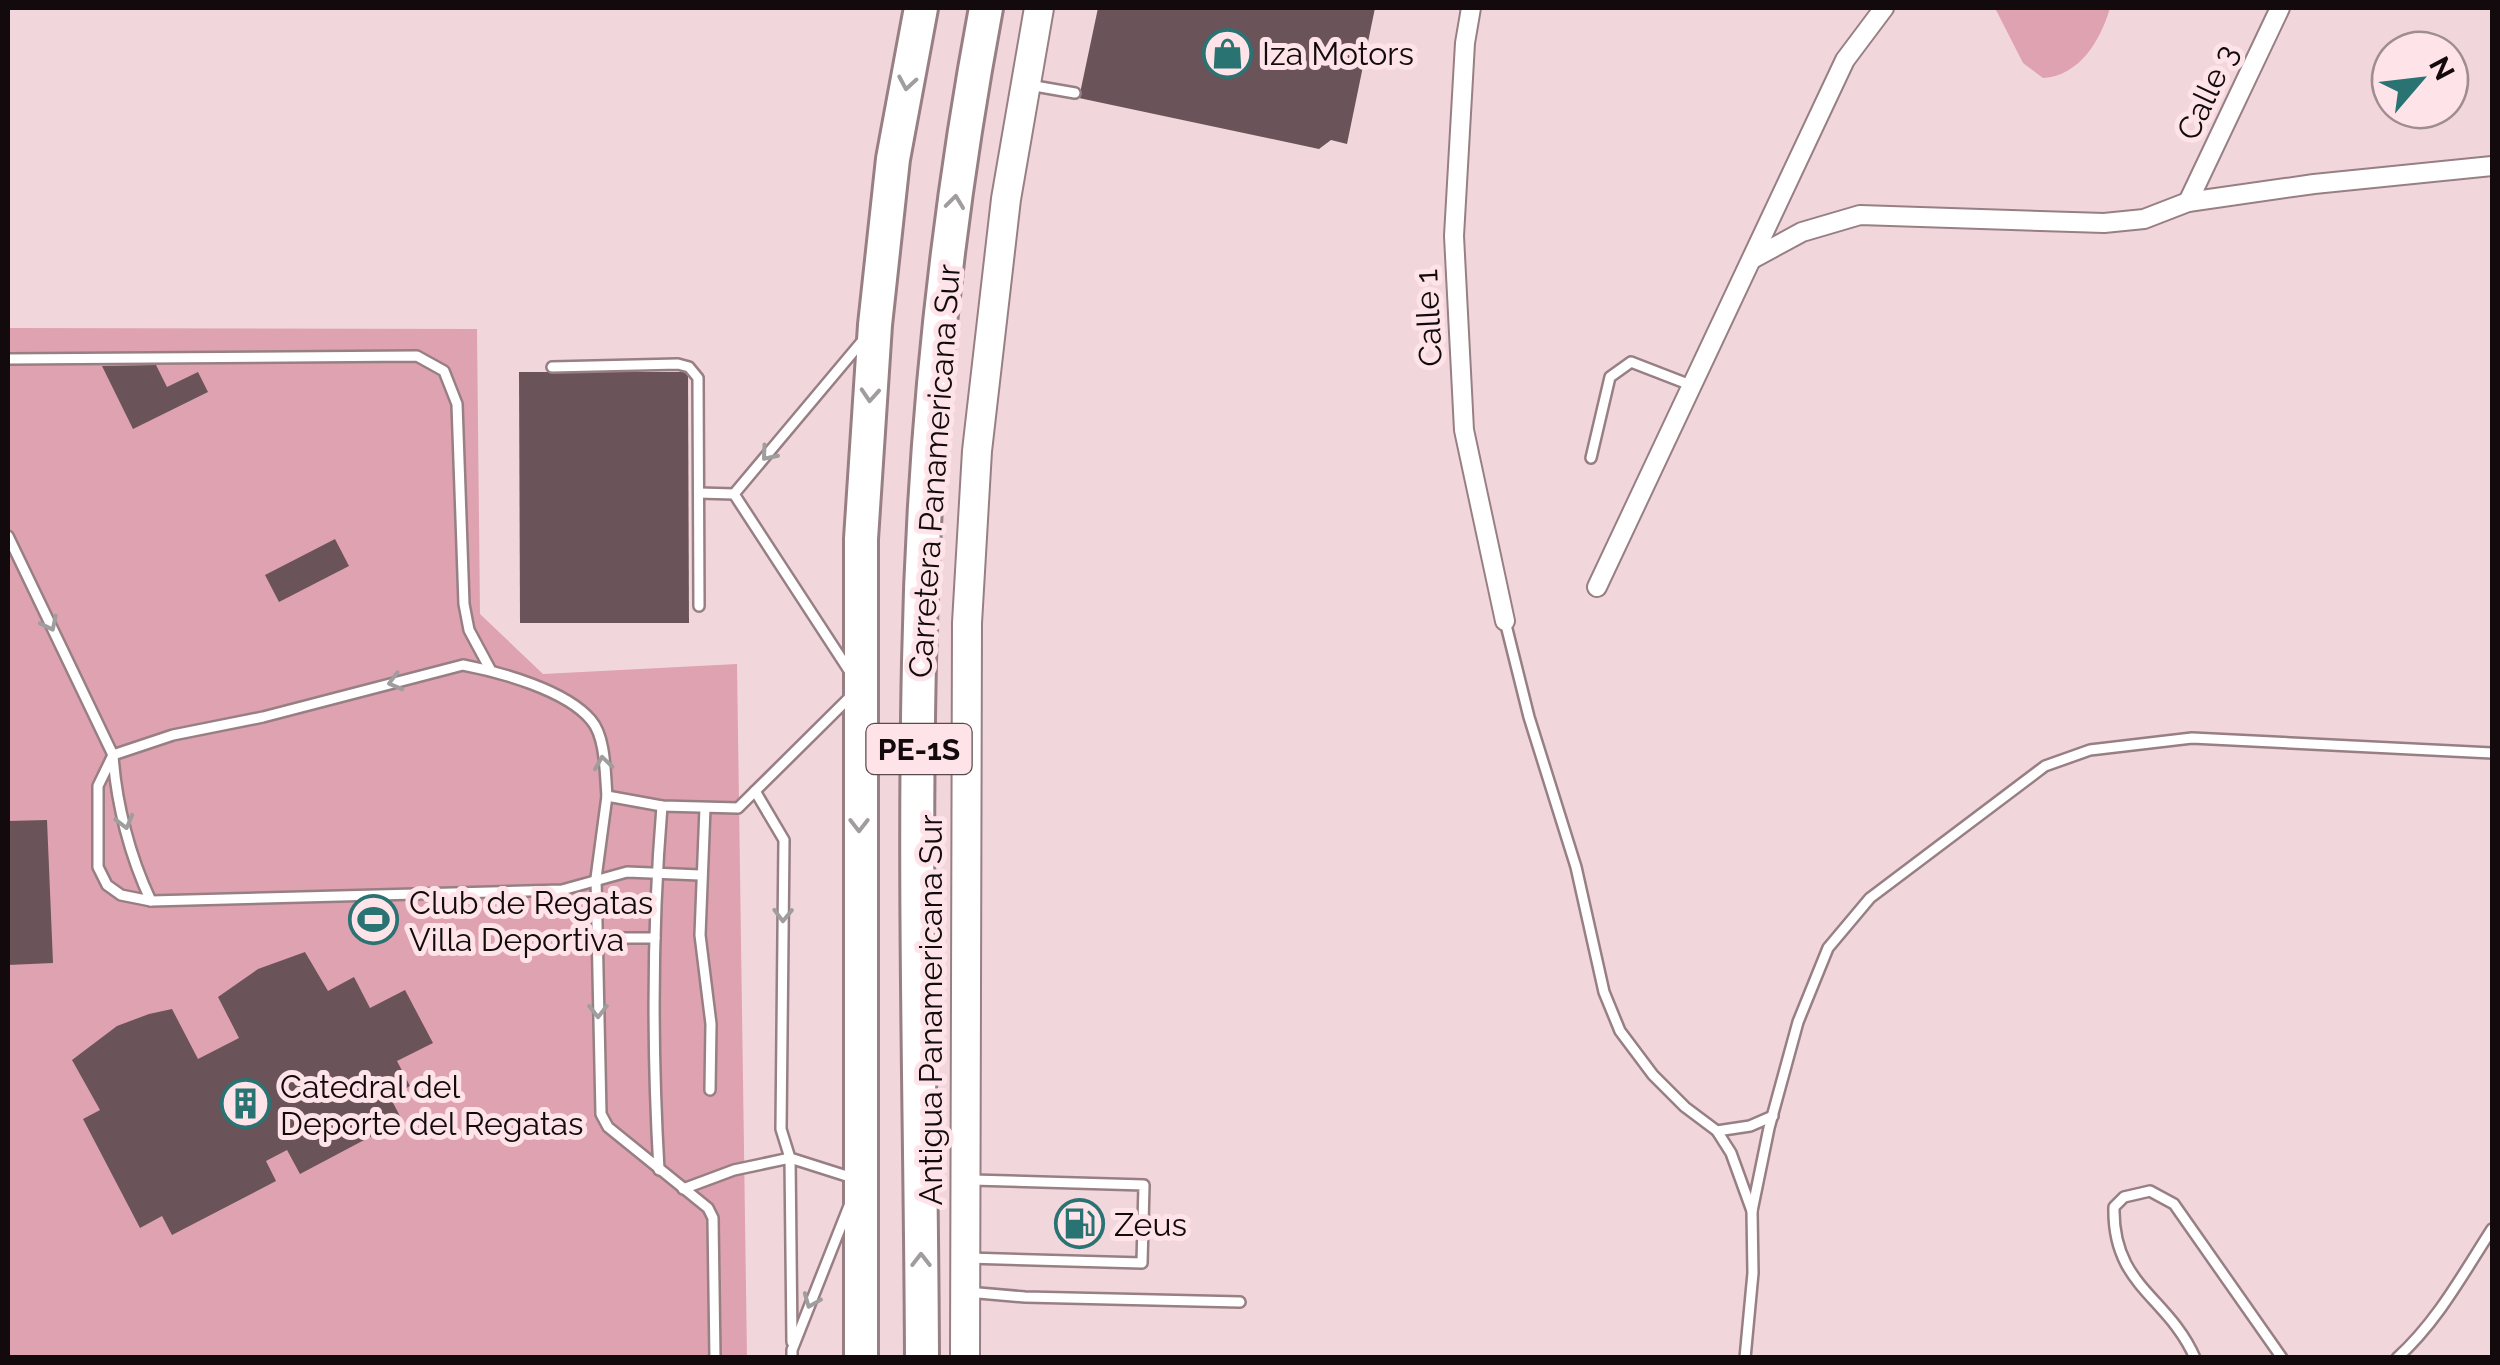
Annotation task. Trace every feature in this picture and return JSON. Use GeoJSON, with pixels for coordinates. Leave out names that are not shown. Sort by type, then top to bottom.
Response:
{"type":"FeatureCollection","features":[{"type":"Feature","properties":{"kind":"highway","name":"Carretera Panamericana Sur"},"geometry":{"type":"LineString","coordinates":[[861,1358],[861,539],[875,325],[893,159],[921,8]]}},
{"type":"Feature","properties":{"kind":"highway","name":"Carretera Panamericana Sur"},"geometry":{"type":"LineString","coordinates":[[922,1358],[919,662],[924,534],[939,333],[963,142],[986,8]]}},
{"type":"Feature","properties":{"kind":"main road","name":"Antigua Panamericana Sur"},"geometry":{"type":"LineString","coordinates":[[964,1358],[967,624],[976,451],[1006,199],[1039,8]]}},
{"type":"Feature","properties":{"kind":"street","name":"Calle 1"},"geometry":{"type":"LineString","coordinates":[[1471,8],[1465,43],[1454,236],[1464,430],[1505,621]]}},
{"type":"Feature","properties":{"kind":"street"},"geometry":{"type":"LineString","coordinates":[[1597,587],[1845,60],[1884,8]]}},
{"type":"Feature","properties":{"kind":"street","name":"Calle 3"},"geometry":{"type":"LineString","coordinates":[[2188,202],[2280,8]]}},
{"type":"Feature","properties":{"kind":"street"},"geometry":{"type":"LineString","coordinates":[[1754,258],[1802,232],[1860,215],[2104,224],[2144,218],[2188,202],[2314,184],[2492,166]]}},
{"type":"Feature","properties":{"kind":"lane"},"geometry":{"type":"LineString","coordinates":[[1026,85],[1075,93]]}},
{"type":"Feature","properties":{"kind":"lane"},"geometry":{"type":"LineString","coordinates":[[734,494],[875,325]]}},
{"type":"Feature","properties":{"kind":"lane"},"geometry":{"type":"LineString","coordinates":[[8,359],[417,356],[444,371],[457,404],[464,604],[469,630],[490,670]]}},
{"type":"Feature","properties":{"kind":"lane"},"geometry":{"type":"LineString","coordinates":[[1591,458],[1610,377],[1621,368],[1631,362],[1693,386]]}},
{"type":"Feature","properties":{"kind":"lane"},"geometry":{"type":"LineString","coordinates":[[552,367],[690,366],[698,378],[699,606]]}},
{"type":"Feature","properties":{"kind":"lane"},"geometry":{"type":"LineString","coordinates":[[699,492],[734,494]]}},
{"type":"Feature","properties":{"kind":"lane"},"geometry":{"type":"LineString","coordinates":[[606,796],[662,806],[738,808],[859,687],[734,494]]}},
{"type":"Feature","properties":{"kind":"lane"},"geometry":{"type":"LineString","coordinates":[[8,536],[113,755],[124,818],[151,901]]}},
{"type":"Feature","properties":{"kind":"lane"},"geometry":{"type":"LineString","coordinates":[[1505,621],[1529,717],[1576,867],[1604,992],[1620,1031],[1653,1075],[1685,1107],[1717,1131],[1730,1153],[1752,1211]]}},
{"type":"Feature","properties":{"kind":"lane"},"geometry":{"type":"LineString","coordinates":[[700,875],[627,872],[596,878],[562,890],[151,901],[121,895],[107,885],[98,866],[98,786],[113,755],[173,736],[263,717],[462,665],[530,684],[574,705],[593,722],[600,743],[606,796],[596,878],[601,1114],[608,1127],[708,1208],[712,1218],[714,1358]]}},
{"type":"Feature","properties":{"kind":"lane"},"geometry":{"type":"LineString","coordinates":[[1744,1358],[1753,1273],[1752,1211],[1798,1022],[1828,948],[1870,898],[2045,766],[2090,750],[2192,738],[2492,754]]}},
{"type":"Feature","properties":{"kind":"lane"},"geometry":{"type":"LineString","coordinates":[[755,791],[784,840],[781,1129],[790,1158],[792,1354]]}},
{"type":"Feature","properties":{"kind":"lane"},"geometry":{"type":"LineString","coordinates":[[659,1170],[653,1068],[656,872],[662,806]]}},
{"type":"Feature","properties":{"kind":"lane"},"geometry":{"type":"LineString","coordinates":[[705,808],[700,935],[711,1024],[710,1090]]}},
{"type":"Feature","properties":{"kind":"lane"},"geometry":{"type":"LineString","coordinates":[[597,938],[655,938]]}},
{"type":"Feature","properties":{"kind":"lane"},"geometry":{"type":"LineString","coordinates":[[1717,1131],[1750,1126],[1773,1116]]}},
{"type":"Feature","properties":{"kind":"lane"},"geometry":{"type":"LineString","coordinates":[[683,1189],[734,1170],[790,1158],[860,1180],[792,1354]]}},
{"type":"Feature","properties":{"kind":"lane"},"geometry":{"type":"LineString","coordinates":[[964,1258],[1142,1263],[1144,1184],[965,1179]]}},
{"type":"Feature","properties":{"kind":"lane"},"geometry":{"type":"LineString","coordinates":[[2195,1358],[2186,1338],[2132,1278],[2119,1251],[2114,1207],[2124,1197],[2150,1191],[2174,1204],[2282,1358]]}},
{"type":"Feature","properties":{"kind":"lane"},"geometry":{"type":"LineString","coordinates":[[2397,1358],[2442,1307],[2492,1229]]}},
{"type":"Feature","properties":{"kind":"lane"},"geometry":{"type":"LineString","coordinates":[[964,1292],[1240,1302]]}},
{"type":"Feature","properties":{"kind":"shaded area"},"geometry":{"type":"Polygon","coordinates":[[[1995,8],[2110,8],[2087,54],[2068,71],[2043,78],[2023,63],[1995,8]]]}},
{"type":"Feature","properties":{"kind":"shaded area","name":"Club de Regatas Villa Deportiva"},"geometry":{"type":"Polygon","coordinates":[[[8,328],[477,329],[480,614],[543,674],[737,664],[747,1357],[8,1357],[8,328]]]}},
{"type":"Feature","properties":{"kind":"building","name":"Iza Motors"},"geometry":{"type":"Polygon","coordinates":[[[1098,8],[1375,8],[1347,144],[1331,140],[1319,149],[1079,98],[1098,8]]]}},
{"type":"Feature","properties":{"kind":"building"},"geometry":{"type":"Polygon","coordinates":[[[156,365],[167,387],[198,372],[208,392],[133,429],[102,366],[156,365]]]}},
{"type":"Feature","properties":{"kind":"building"},"geometry":{"type":"Polygon","coordinates":[[[519,372],[688,372],[689,623],[520,623],[519,372]]]}},
{"type":"Feature","properties":{"kind":"building"},"geometry":{"type":"Polygon","coordinates":[[[335,539],[349,566],[279,602],[265,575],[335,539]]]}},
{"type":"Feature","properties":{"kind":"building"},"geometry":{"type":"Polygon","coordinates":[[[47,820],[53,963],[8,965],[8,821],[47,820]]]}},
{"type":"Feature","properties":{"kind":"building","name":"Catedral del Deporte del Regatas"},"geometry":{"type":"Polygon","coordinates":[[[305,952],[328,991],[354,977],[370,1008],[405,990],[433,1043],[397,1061],[410,1086],[390,1097],[402,1120],[300,1174],[287,1150],[266,1161],[276,1181],[172,1235],[162,1216],[140,1228],[83,1119],[100,1110],[72,1060],[117,1026],[172,1009],[198,1059],[239,1038],[218,997],[258,969],[305,952]]]}},
{"type":"Feature","properties":{"kind":"place","name":"Iza Motors"},"geometry":{"type":"Point","coordinates":[1227,53]}},
{"type":"Feature","properties":{"kind":"place","name":"Club de Regatas Villa Deportiva"},"geometry":{"type":"Point","coordinates":[374,920]}},
{"type":"Feature","properties":{"kind":"place","name":"Catedral del Deporte del Regatas"},"geometry":{"type":"Point","coordinates":[245,1104]}},
{"type":"Feature","properties":{"kind":"place","name":"Zeus"},"geometry":{"type":"Point","coordinates":[1079,1224]}}]}
